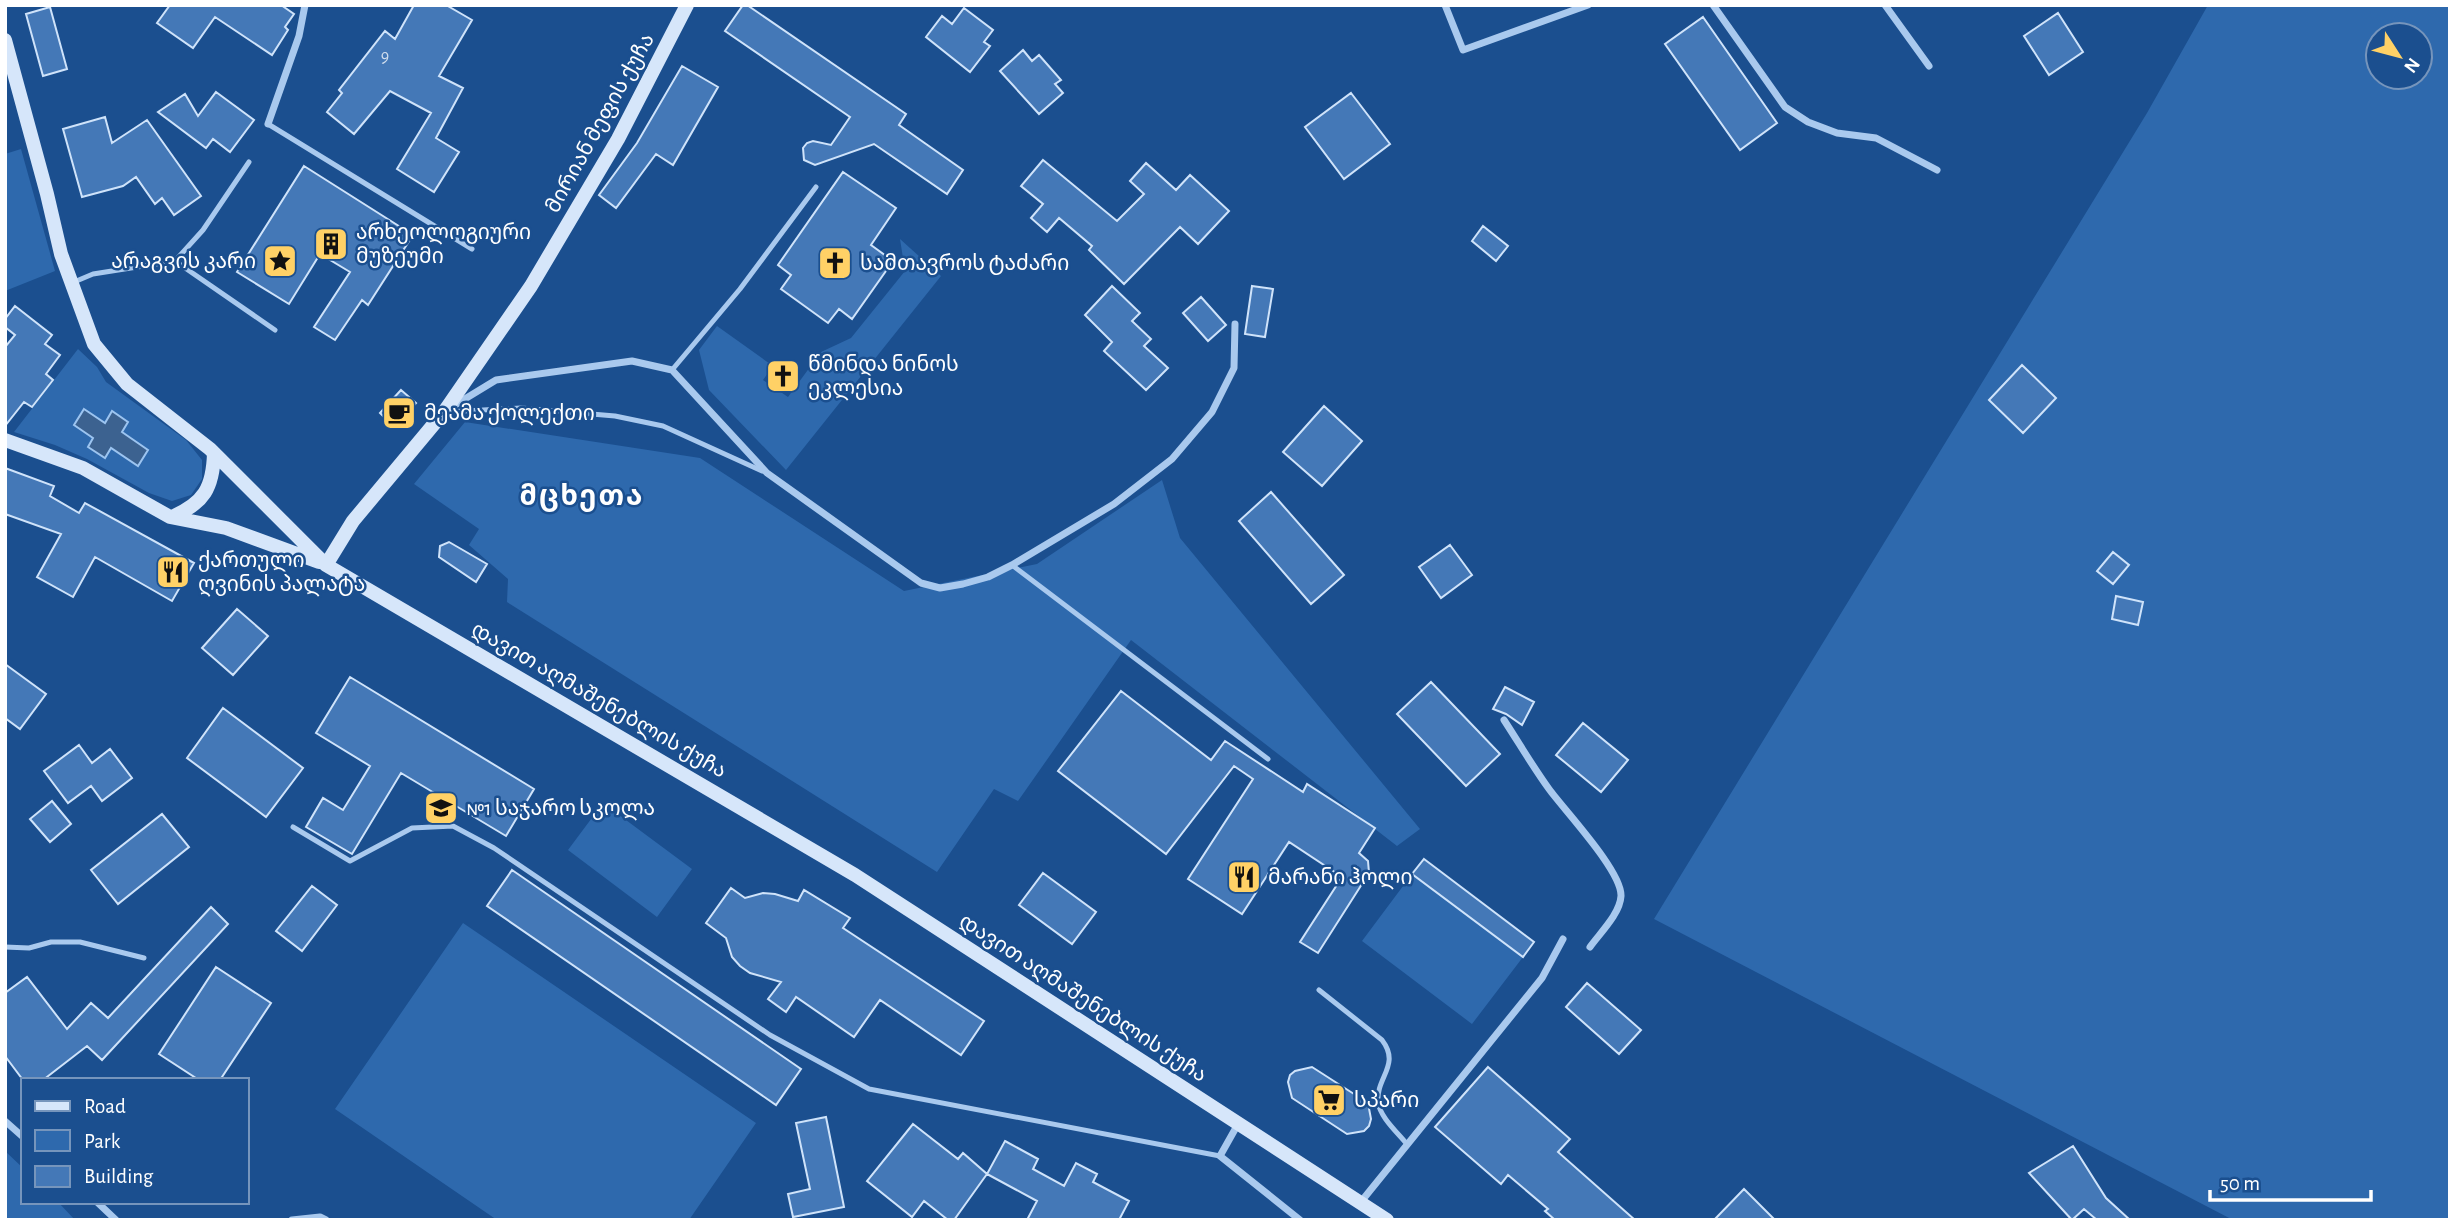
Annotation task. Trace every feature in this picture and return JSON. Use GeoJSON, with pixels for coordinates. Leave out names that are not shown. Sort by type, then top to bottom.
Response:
{"type":"FeatureCollection","features":[{"type":"Feature","properties":{"kind":"main road","name":"მირიან მეფის ქუჩა"},"geometry":{"type":"LineString","coordinates":[[326,565],[353,521],[444,412],[551,253],[618,139],[687,5]]}},
{"type":"Feature","properties":{"kind":"main road","name":"დავით აღმაშენებლის ქუჩა"},"geometry":{"type":"LineString","coordinates":[[5,40],[61,254],[94,344],[127,384],[214,453],[326,565],[855,875],[1387,1220]]}},
{"type":"Feature","properties":{"kind":"main road"},"geometry":{"type":"LineString","coordinates":[[5,440],[83,467],[170,517],[226,528],[326,565]]}},
{"type":"Feature","properties":{"kind":"main road"},"geometry":{"type":"LineString","coordinates":[[170,517],[190,509],[205,494],[214,475],[214,453]]}},
{"type":"Feature","properties":{"kind":"street"},"geometry":{"type":"LineString","coordinates":[[268,124],[299,36],[305,5]]}},
{"type":"Feature","properties":{"kind":"street"},"geometry":{"type":"LineString","coordinates":[[1445,5],[1463,50],[1588,5]]}},
{"type":"Feature","properties":{"kind":"street"},"geometry":{"type":"LineString","coordinates":[[1713,5],[1785,107],[1808,122],[1837,133],[1875,138],[1937,170]]}},
{"type":"Feature","properties":{"kind":"street"},"geometry":{"type":"LineString","coordinates":[[1885,5],[1929,66]]}},
{"type":"Feature","properties":{"kind":"street"},"geometry":{"type":"LineString","coordinates":[[444,412],[496,380],[632,361],[672,370],[767,473],[921,583],[940,588],[988,577],[1012,565],[1114,504],[1172,459],[1212,412],[1234,368],[1235,324]]}},
{"type":"Feature","properties":{"kind":"street"},"geometry":{"type":"LineString","coordinates":[[1504,720],[1548,788],[1601,855],[1621,888],[1621,901],[1590,947]]}},
{"type":"Feature","properties":{"kind":"street"},"geometry":{"type":"LineString","coordinates":[[1360,1203],[1542,978],[1563,939]]}},
{"type":"Feature","properties":{"kind":"street"},"geometry":{"type":"LineString","coordinates":[[5,1121],[21,1135]]}},
{"type":"Feature","properties":{"kind":"street"},"geometry":{"type":"LineString","coordinates":[[1238,1124],[1220,1156],[1300,1220]]}},
{"type":"Feature","properties":{"kind":"street"},"geometry":{"type":"LineString","coordinates":[[99,1204],[116,1220]]}},
{"type":"Feature","properties":{"kind":"street"},"geometry":{"type":"LineString","coordinates":[[292,1220],[320,1217],[326,1220]]}},
{"type":"Feature","properties":{"kind":"lane"},"geometry":{"type":"LineString","coordinates":[[268,124],[472,249]]}},
{"type":"Feature","properties":{"kind":"lane"},"geometry":{"type":"LineString","coordinates":[[71,283],[93,274],[175,261],[203,230],[249,162]]}},
{"type":"Feature","properties":{"kind":"lane"},"geometry":{"type":"LineString","coordinates":[[672,370],[740,289],[816,187]]}},
{"type":"Feature","properties":{"kind":"lane"},"geometry":{"type":"LineString","coordinates":[[175,261],[275,330]]}},
{"type":"Feature","properties":{"kind":"lane"},"geometry":{"type":"LineString","coordinates":[[444,412],[521,408],[615,416],[663,426],[767,473]]}},
{"type":"Feature","properties":{"kind":"lane"},"geometry":{"type":"LineString","coordinates":[[1012,565],[1268,759]]}},
{"type":"Feature","properties":{"kind":"lane"},"geometry":{"type":"LineString","coordinates":[[293,827],[350,861],[412,828],[453,826],[494,848],[770,1035],[869,1089],[1220,1156]]}},
{"type":"Feature","properties":{"kind":"lane"},"geometry":{"type":"LineString","coordinates":[[5,947],[29,948],[51,942],[80,942],[144,958]]}},
{"type":"Feature","properties":{"kind":"lane"},"geometry":{"type":"LineString","coordinates":[[1319,990],[1382,1040],[1388,1048],[1391,1056],[1378,1102],[1382,1113],[1406,1143]]}},
{"type":"Feature","properties":{"kind":"green space"},"geometry":{"type":"Polygon","coordinates":[[[2208,5],[2450,5],[2450,1220],[2233,1220],[1654,919],[2147,113],[2208,5]]]}},
{"type":"Feature","properties":{"kind":"green space"},"geometry":{"type":"Polygon","coordinates":[[[21,149],[55,271],[5,291],[5,154],[21,149]]]}},
{"type":"Feature","properties":{"kind":"green space"},"geometry":{"type":"Polygon","coordinates":[[[900,239],[941,276],[786,470],[709,390],[699,350],[717,326],[773,366],[763,380],[788,397],[821,352],[851,338],[905,271],[900,239]]]}},
{"type":"Feature","properties":{"kind":"green space"},"geometry":{"type":"Polygon","coordinates":[[[78,349],[97,367],[106,382],[186,440],[202,460],[202,479],[191,495],[172,501],[149,493],[87,459],[14,432],[78,349]]]}},
{"type":"Feature","properties":{"kind":"green space"},"geometry":{"type":"Polygon","coordinates":[[[465,422],[700,458],[904,591],[1037,564],[1162,480],[1180,538],[1420,829],[1397,846],[1131,640],[1018,801],[994,789],[937,872],[507,602],[508,579],[469,545],[479,529],[414,484],[465,422]]]}},
{"type":"Feature","properties":{"kind":"green space"},"geometry":{"type":"Polygon","coordinates":[[[603,803],[692,869],[657,917],[568,850],[603,803]]]}},
{"type":"Feature","properties":{"kind":"green space"},"geometry":{"type":"Polygon","coordinates":[[[1412,874],[1523,957],[1472,1024],[1362,941],[1412,874]]]}},
{"type":"Feature","properties":{"kind":"green space"},"geometry":{"type":"Polygon","coordinates":[[[463,923],[756,1123],[689,1220],[497,1220],[335,1109],[463,923]]]}},
{"type":"Feature","properties":{"kind":"green space"},"geometry":{"type":"Polygon","coordinates":[[[5,1151],[21,1166],[21,1204],[60,1204],[75,1220],[5,1220],[5,1151]]]}},
{"type":"Feature","properties":{"kind":"shaded area"},"geometry":{"type":"Polygon","coordinates":[[[84,409],[105,423],[112,411],[128,422],[122,432],[148,450],[138,466],[111,448],[105,458],[88,447],[93,438],[74,425],[84,409]]]}},
{"type":"Feature","properties":{"kind":"building"},"geometry":{"type":"Polygon","coordinates":[[[170,5],[281,5],[294,14],[285,27],[288,30],[272,55],[215,17],[193,48],[157,23],[170,5]]]}},
{"type":"Feature","properties":{"kind":"building"},"geometry":{"type":"Polygon","coordinates":[[[414,5],[446,5],[472,20],[439,76],[463,88],[436,138],[459,152],[434,192],[397,169],[431,113],[390,91],[354,134],[327,112],[342,93],[339,90],[385,31],[395,39],[414,5]]]}},
{"type":"Feature","properties":{"kind":"building"},"geometry":{"type":"Polygon","coordinates":[[[743,5],[747,5],[906,114],[899,125],[963,170],[947,194],[874,144],[815,165],[804,160],[803,148],[807,143],[813,141],[831,145],[850,117],[725,31],[743,5]]]}},
{"type":"Feature","properties":{"kind":"building"},"geometry":{"type":"Polygon","coordinates":[[[50,7],[67,69],[43,76],[26,14],[50,7]]]}},
{"type":"Feature","properties":{"kind":"building"},"geometry":{"type":"Polygon","coordinates":[[[964,8],[993,30],[984,42],[990,46],[970,72],[926,37],[942,16],[952,24],[964,8]]]}},
{"type":"Feature","properties":{"kind":"building"},"geometry":{"type":"Polygon","coordinates":[[[2058,13],[2083,52],[2049,75],[2024,36],[2058,13]]]}},
{"type":"Feature","properties":{"kind":"building"},"geometry":{"type":"Polygon","coordinates":[[[1703,17],[1777,123],[1740,150],[1665,44],[1703,17]]]}},
{"type":"Feature","properties":{"kind":"building"},"geometry":{"type":"Polygon","coordinates":[[[1023,50],[1032,61],[1039,55],[1061,80],[1055,84],[1063,93],[1039,114],[1000,71],[1023,50]]]}},
{"type":"Feature","properties":{"kind":"building"},"geometry":{"type":"Polygon","coordinates":[[[682,66],[718,87],[673,165],[656,154],[616,208],[599,195],[637,143],[682,66]]]}},
{"type":"Feature","properties":{"kind":"building"},"geometry":{"type":"Polygon","coordinates":[[[216,92],[254,120],[230,152],[213,139],[206,148],[158,112],[185,94],[198,116],[216,92]]]}},
{"type":"Feature","properties":{"kind":"building"},"geometry":{"type":"Polygon","coordinates":[[[1351,93],[1390,144],[1344,179],[1305,127],[1351,93]]]}},
{"type":"Feature","properties":{"kind":"building"},"geometry":{"type":"Polygon","coordinates":[[[105,117],[112,143],[147,120],[201,196],[174,215],[162,198],[155,204],[136,177],[123,186],[82,197],[63,129],[105,117]]]}},
{"type":"Feature","properties":{"kind":"building"},"geometry":{"type":"Polygon","coordinates":[[[1043,160],[1117,221],[1144,194],[1130,181],[1146,163],[1176,190],[1190,175],[1229,211],[1198,244],[1180,227],[1124,284],[1089,250],[1092,246],[1059,218],[1047,232],[1031,218],[1043,204],[1021,186],[1043,160]]]}},
{"type":"Feature","properties":{"kind":"building","name":"არხეოლოგიური მუზეუმი"},"geometry":{"type":"Polygon","coordinates":[[[304,166],[413,235],[368,305],[362,300],[335,340],[314,327],[350,272],[320,254],[289,304],[237,272],[304,166]]]}},
{"type":"Feature","properties":{"kind":"building","name":"სამთავროს ტაძარი"},"geometry":{"type":"Polygon","coordinates":[[[843,172],[896,208],[871,245],[893,261],[852,319],[839,309],[828,323],[781,289],[791,275],[778,265],[843,172]]]}},
{"type":"Feature","properties":{"kind":"building"},"geometry":{"type":"Polygon","coordinates":[[[1483,226],[1508,246],[1496,261],[1472,241],[1483,226]]]}},
{"type":"Feature","properties":{"kind":"building"},"geometry":{"type":"Polygon","coordinates":[[[1112,286],[1140,313],[1132,321],[1151,339],[1144,346],[1168,368],[1146,390],[1104,351],[1112,342],[1085,315],[1112,286]]]}},
{"type":"Feature","properties":{"kind":"building"},"geometry":{"type":"Polygon","coordinates":[[[1252,286],[1273,289],[1265,337],[1245,334],[1252,286]]]}},
{"type":"Feature","properties":{"kind":"building"},"geometry":{"type":"Polygon","coordinates":[[[1201,297],[1226,325],[1208,341],[1183,313],[1201,297]]]}},
{"type":"Feature","properties":{"kind":"building"},"geometry":{"type":"Polygon","coordinates":[[[15,306],[52,335],[45,344],[60,355],[46,374],[53,380],[32,407],[24,402],[5,426],[5,347],[15,335],[5,327],[5,319],[15,306]]]}},
{"type":"Feature","properties":{"kind":"building","name":"წმინდა ნინოს ეკლესია"},"geometry":{"type":"Polygon","coordinates":[[[783,363],[797,372],[784,390],[770,381],[783,363]]]}},
{"type":"Feature","properties":{"kind":"building"},"geometry":{"type":"Polygon","coordinates":[[[2022,365],[2056,398],[2023,433],[1989,400],[2022,365]]]}},
{"type":"Feature","properties":{"kind":"building"},"geometry":{"type":"Polygon","coordinates":[[[401,390],[416,403],[394,427],[380,413],[401,390]]]}},
{"type":"Feature","properties":{"kind":"building"},"geometry":{"type":"Polygon","coordinates":[[[1324,406],[1362,441],[1322,486],[1283,452],[1324,406]]]}},
{"type":"Feature","properties":{"kind":"building"},"geometry":{"type":"Polygon","coordinates":[[[5,468],[54,486],[50,496],[79,513],[85,503],[194,563],[172,601],[95,557],[73,597],[37,577],[61,534],[5,514],[5,468]]]}},
{"type":"Feature","properties":{"kind":"building"},"geometry":{"type":"Polygon","coordinates":[[[1271,492],[1344,575],[1311,604],[1239,521],[1271,492]]]}},
{"type":"Feature","properties":{"kind":"building"},"geometry":{"type":"Polygon","coordinates":[[[449,542],[487,564],[476,582],[439,557],[440,546],[449,542]]]}},
{"type":"Feature","properties":{"kind":"building"},"geometry":{"type":"Polygon","coordinates":[[[1450,545],[1472,575],[1441,598],[1419,567],[1450,545]]]}},
{"type":"Feature","properties":{"kind":"building"},"geometry":{"type":"Polygon","coordinates":[[[2113,552],[2129,565],[2113,584],[2097,571],[2113,552]]]}},
{"type":"Feature","properties":{"kind":"building"},"geometry":{"type":"Polygon","coordinates":[[[2116,596],[2143,602],[2138,625],[2112,619],[2116,596]]]}},
{"type":"Feature","properties":{"kind":"building"},"geometry":{"type":"Polygon","coordinates":[[[237,609],[268,636],[233,675],[202,648],[237,609]]]}},
{"type":"Feature","properties":{"kind":"building"},"geometry":{"type":"Polygon","coordinates":[[[5,664],[46,694],[20,729],[5,718],[5,664]]]}},
{"type":"Feature","properties":{"kind":"building"},"geometry":{"type":"Polygon","coordinates":[[[350,677],[534,789],[506,836],[401,773],[352,854],[306,827],[323,798],[343,810],[370,766],[316,733],[350,677]]]}},
{"type":"Feature","properties":{"kind":"building"},"geometry":{"type":"Polygon","coordinates":[[[1431,682],[1500,754],[1466,786],[1397,714],[1431,682]]]}},
{"type":"Feature","properties":{"kind":"building"},"geometry":{"type":"Polygon","coordinates":[[[1505,687],[1534,702],[1522,725],[1493,709],[1505,687]]]}},
{"type":"Feature","properties":{"kind":"building"},"geometry":{"type":"Polygon","coordinates":[[[1121,691],[1211,760],[1225,741],[1303,792],[1307,784],[1375,828],[1359,853],[1368,861],[1369,873],[1318,953],[1300,942],[1342,877],[1289,842],[1242,914],[1188,879],[1253,779],[1234,766],[1166,854],[1058,771],[1121,691]]]}},
{"type":"Feature","properties":{"kind":"building"},"geometry":{"type":"Polygon","coordinates":[[[223,708],[303,768],[266,817],[187,758],[223,708]]]}},
{"type":"Feature","properties":{"kind":"building"},"geometry":{"type":"Polygon","coordinates":[[[1583,723],[1628,760],[1601,792],[1556,755],[1583,723]]]}},
{"type":"Feature","properties":{"kind":"building"},"geometry":{"type":"Polygon","coordinates":[[[79,745],[92,763],[110,749],[132,778],[102,801],[91,786],[68,803],[44,771],[79,745]]]}},
{"type":"Feature","properties":{"kind":"building"},"geometry":{"type":"Polygon","coordinates":[[[52,801],[71,824],[50,842],[30,819],[52,801]]]}},
{"type":"Feature","properties":{"kind":"building"},"geometry":{"type":"Polygon","coordinates":[[[162,814],[189,847],[118,904],[91,870],[162,814]]]}},
{"type":"Feature","properties":{"kind":"building"},"geometry":{"type":"Polygon","coordinates":[[[1424,859],[1534,942],[1523,957],[1412,874],[1424,859]]]}},
{"type":"Feature","properties":{"kind":"building"},"geometry":{"type":"Polygon","coordinates":[[[512,870],[801,1069],[776,1105],[487,906],[512,870]]]}},
{"type":"Feature","properties":{"kind":"building"},"geometry":{"type":"Polygon","coordinates":[[[1043,873],[1096,912],[1072,944],[1019,905],[1043,873]]]}},
{"type":"Feature","properties":{"kind":"building"},"geometry":{"type":"Polygon","coordinates":[[[312,886],[337,905],[302,951],[276,931],[312,886]]]}},
{"type":"Feature","properties":{"kind":"building"},"geometry":{"type":"Polygon","coordinates":[[[731,888],[745,898],[763,893],[798,901],[804,890],[850,918],[843,928],[984,1021],[961,1055],[880,1000],[854,1037],[796,997],[786,1012],[768,999],[781,982],[750,973],[740,966],[732,957],[726,938],[706,923],[731,888]]]}},
{"type":"Feature","properties":{"kind":"building"},"geometry":{"type":"Polygon","coordinates":[[[211,907],[228,924],[102,1060],[87,1046],[46,1078],[22,1078],[5,1056],[5,993],[27,977],[67,1029],[91,1003],[108,1018],[211,907]]]}},
{"type":"Feature","properties":{"kind":"building"},"geometry":{"type":"Polygon","coordinates":[[[216,967],[271,1003],[221,1078],[196,1078],[159,1054],[216,967]]]}},
{"type":"Feature","properties":{"kind":"building"},"geometry":{"type":"Polygon","coordinates":[[[1587,983],[1641,1030],[1619,1054],[1566,1007],[1587,983]]]}},
{"type":"Feature","properties":{"kind":"building","name":"სპარი"},"geometry":{"type":"Polygon","coordinates":[[[1312,1067],[1368,1103],[1371,1119],[1364,1131],[1347,1134],[1292,1098],[1288,1082],[1290,1075],[1312,1067]]]}},
{"type":"Feature","properties":{"kind":"building"},"geometry":{"type":"Polygon","coordinates":[[[1488,1067],[1570,1139],[1558,1152],[1635,1220],[1555,1220],[1545,1211],[1548,1209],[1508,1175],[1501,1184],[1435,1127],[1488,1067]]]}},
{"type":"Feature","properties":{"kind":"building"},"geometry":{"type":"Polygon","coordinates":[[[826,1117],[844,1207],[793,1217],[788,1194],[810,1189],[796,1123],[826,1117]]]}},
{"type":"Feature","properties":{"kind":"building"},"geometry":{"type":"Polygon","coordinates":[[[913,1124],[958,1159],[963,1153],[987,1174],[954,1220],[948,1220],[924,1201],[912,1217],[867,1181],[913,1124]]]}},
{"type":"Feature","properties":{"kind":"building"},"geometry":{"type":"Polygon","coordinates":[[[1005,1141],[1038,1159],[1033,1169],[1064,1186],[1076,1163],[1097,1174],[1093,1182],[1129,1201],[1119,1220],[1027,1220],[1037,1201],[987,1174],[1005,1141]]]}},
{"type":"Feature","properties":{"kind":"building"},"geometry":{"type":"Polygon","coordinates":[[[2073,1146],[2106,1198],[2130,1220],[2097,1220],[2084,1209],[2072,1220],[2029,1173],[2073,1146]]]}},
{"type":"Feature","properties":{"kind":"building"},"geometry":{"type":"Polygon","coordinates":[[[1744,1189],[1775,1220],[1714,1220],[1744,1189]]]}},
{"type":"Feature","properties":{"kind":"place","name":"არხეოლოგიური მუზეუმი"},"geometry":{"type":"Point","coordinates":[331,244]}},
{"type":"Feature","properties":{"kind":"place","name":"არაგვის კარი"},"geometry":{"type":"Point","coordinates":[280,261]}},
{"type":"Feature","properties":{"kind":"place","name":"სამთავროს ტაძარი"},"geometry":{"type":"Point","coordinates":[835,263]}},
{"type":"Feature","properties":{"kind":"place","name":"წმინდა ნინოს ეკლესია"},"geometry":{"type":"Point","coordinates":[783,376]}},
{"type":"Feature","properties":{"kind":"place","name":"მეამა ქოლექთი"},"geometry":{"type":"Point","coordinates":[399,413]}},
{"type":"Feature","properties":{"kind":"place","name":"ქართული ღვინის პალატა"},"geometry":{"type":"Point","coordinates":[173,572]}},
{"type":"Feature","properties":{"kind":"place","name":"№1 საჯარო სკოლა"},"geometry":{"type":"Point","coordinates":[441,808]}},
{"type":"Feature","properties":{"kind":"place","name":"მარანი ჰოლი"},"geometry":{"type":"Point","coordinates":[1244,877]}},
{"type":"Feature","properties":{"kind":"place","name":"სპარი"},"geometry":{"type":"Point","coordinates":[1329,1100]}},
{"type":"Feature","properties":{"kind":"district","name":"მცხეთა"},"geometry":{"type":"Point","coordinates":[582,497]}}]}
